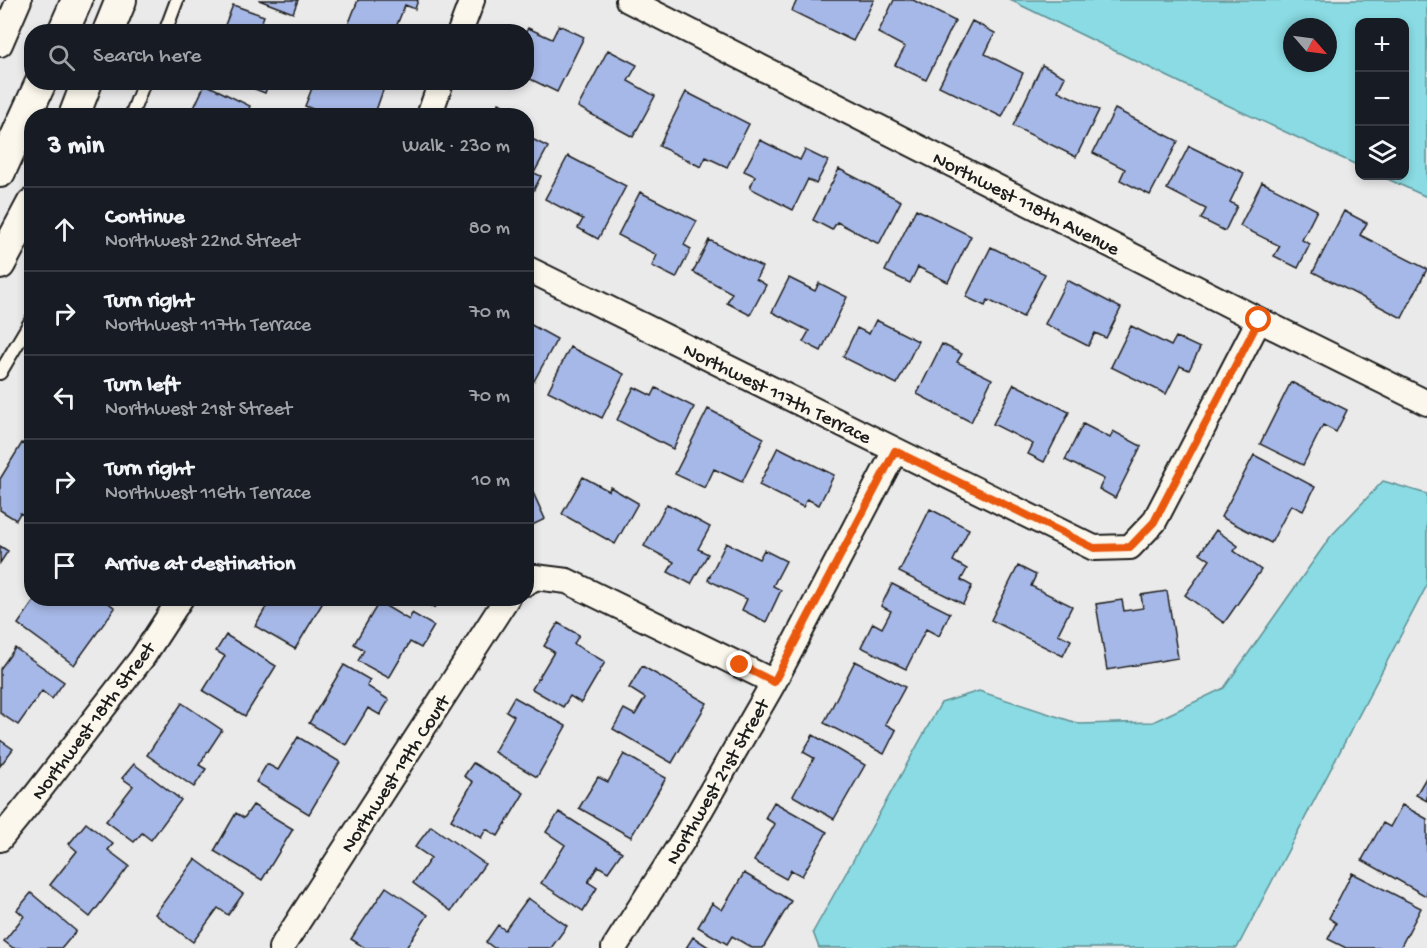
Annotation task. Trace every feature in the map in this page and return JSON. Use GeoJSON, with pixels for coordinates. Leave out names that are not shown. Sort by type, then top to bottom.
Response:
{"type":"FeatureCollection","features":[{"type":"Feature","properties":{"kind":"street"},"geometry":{"type":"LineString","coordinates":[[0,44],[19,0]]}},
{"type":"Feature","properties":{"kind":"street"},"geometry":{"type":"LineString","coordinates":[[66,24],[77,0]]}},
{"type":"Feature","properties":{"kind":"street"},"geometry":{"type":"LineString","coordinates":[[111,24],[121,0]]}},
{"type":"Feature","properties":{"kind":"street"},"geometry":{"type":"LineString","coordinates":[[463,24],[472,0]]}},
{"type":"Feature","properties":{"kind":"street","name":"Northwest 118th Avenue"},"geometry":{"type":"LineString","coordinates":[[628,0],[1427,403]]}},
{"type":"Feature","properties":{"kind":"street"},"geometry":{"type":"LineString","coordinates":[[29,108],[37,90]]}},
{"type":"Feature","properties":{"kind":"street"},"geometry":{"type":"LineString","coordinates":[[77,108],[84,90]]}},
{"type":"Feature","properties":{"kind":"street"},"geometry":{"type":"LineString","coordinates":[[432,108],[438,90]]}},
{"type":"Feature","properties":{"kind":"street"},"geometry":{"type":"LineString","coordinates":[[0,172],[24,119]]}},
{"type":"Feature","properties":{"kind":"street"},"geometry":{"type":"LineString","coordinates":[[0,264],[24,219]]}},
{"type":"Feature","properties":{"kind":"street","name":"Northwest 117th Terrace"},"geometry":{"type":"LineString","coordinates":[[534,272],[1094,548],[1130,547],[1154,522],[1259,320]]}},
{"type":"Feature","properties":{"kind":"street","name":"Northwest 21st Street"},"geometry":{"type":"LineString","coordinates":[[614,948],[686,837],[774,682],[895,451]]}},
{"type":"Feature","properties":{"kind":"street"},"geometry":{"type":"LineString","coordinates":[[534,580],[567,581],[774,682]]}},
{"type":"Feature","properties":{"kind":"street","name":"Northwest 18th Street"},"geometry":{"type":"LineString","coordinates":[[0,839],[142,658],[176,606]]}},
{"type":"Feature","properties":{"kind":"street","name":"Northwest 19th Court"},"geometry":{"type":"LineString","coordinates":[[281,948],[502,606]]}},
{"type":"Feature","properties":{"kind":"lane"},"geometry":{"type":"LineString","coordinates":[[168,24],[177,0]]}},
{"type":"Feature","properties":{"kind":"lane"},"geometry":{"type":"LineString","coordinates":[[134,108],[141,90]]}},
{"type":"Feature","properties":{"kind":"lane"},"geometry":{"type":"LineString","coordinates":[[0,373],[24,332]]}},
{"type":"Feature","properties":{"kind":"water"},"geometry":{"type":"Polygon","coordinates":[[[1010,0],[1427,0],[1427,197],[1390,180],[1409,180],[1409,18],[1355,18],[1355,164],[1010,0]]]}},
{"type":"Feature","properties":{"kind":"water"},"geometry":{"type":"Polygon","coordinates":[[[1383,481],[1427,494],[1427,585],[1237,948],[819,948],[813,932],[941,703],[979,691],[1080,724],[1153,722],[1224,688],[1331,536],[1383,481]]]}},
{"type":"Feature","properties":{"kind":"building"},"geometry":{"type":"Polygon","coordinates":[[[259,0],[298,0],[293,13],[259,0]]]}},
{"type":"Feature","properties":{"kind":"building"},"geometry":{"type":"Polygon","coordinates":[[[358,0],[418,0],[415,9],[405,5],[397,24],[349,24],[358,0]]]}},
{"type":"Feature","properties":{"kind":"building"},"geometry":{"type":"Polygon","coordinates":[[[797,0],[874,0],[853,41],[792,11],[797,0]]]}},
{"type":"Feature","properties":{"kind":"building"},"geometry":{"type":"Polygon","coordinates":[[[894,0],[913,0],[955,21],[926,80],[895,65],[905,47],[878,33],[894,0]]]}},
{"type":"Feature","properties":{"kind":"building"},"geometry":{"type":"Polygon","coordinates":[[[233,5],[264,16],[261,24],[225,24],[233,5]]]}},
{"type":"Feature","properties":{"kind":"building"},"geometry":{"type":"Polygon","coordinates":[[[972,21],[995,33],[985,54],[1023,73],[1002,117],[939,86],[972,21]]]}},
{"type":"Feature","properties":{"kind":"building"},"geometry":{"type":"Polygon","coordinates":[[[559,25],[584,37],[557,92],[534,81],[534,31],[552,39],[559,25]]]}},
{"type":"Feature","properties":{"kind":"building"},"geometry":{"type":"Polygon","coordinates":[[[608,50],[637,65],[628,81],[655,96],[633,137],[578,107],[608,50]]]}},
{"type":"Feature","properties":{"kind":"building"},"geometry":{"type":"Polygon","coordinates":[[[1042,65],[1065,77],[1058,91],[1099,110],[1076,157],[1013,126],[1042,65]]]}},
{"type":"Feature","properties":{"kind":"building"},"geometry":{"type":"Polygon","coordinates":[[[202,90],[217,90],[250,106],[249,108],[194,108],[202,90]]]}},
{"type":"Feature","properties":{"kind":"building"},"geometry":{"type":"Polygon","coordinates":[[[311,90],[383,90],[377,108],[310,108],[305,106],[311,90]]]}},
{"type":"Feature","properties":{"kind":"building"},"geometry":{"type":"Polygon","coordinates":[[[686,92],[749,124],[727,167],[706,157],[701,167],[659,146],[686,92]]]}},
{"type":"Feature","properties":{"kind":"building"},"geometry":{"type":"Polygon","coordinates":[[[499,103],[508,108],[497,108],[499,103]]]}},
{"type":"Feature","properties":{"kind":"building"},"geometry":{"type":"Polygon","coordinates":[[[1115,109],[1178,141],[1150,195],[1120,180],[1125,169],[1093,153],[1115,109]]]}},
{"type":"Feature","properties":{"kind":"building"},"geometry":{"type":"Polygon","coordinates":[[[534,140],[548,147],[534,173],[534,140]]]}},
{"type":"Feature","properties":{"kind":"building"},"geometry":{"type":"Polygon","coordinates":[[[760,140],[800,160],[805,150],[828,161],[816,184],[808,179],[793,210],[750,188],[755,176],[744,171],[760,140]]]}},
{"type":"Feature","properties":{"kind":"building"},"geometry":{"type":"Polygon","coordinates":[[[1189,146],[1244,173],[1230,202],[1237,206],[1225,231],[1201,219],[1206,209],[1167,189],[1189,146]]]}},
{"type":"Feature","properties":{"kind":"building"},"geometry":{"type":"Polygon","coordinates":[[[568,156],[626,186],[598,239],[578,228],[583,219],[545,199],[568,156]]]}},
{"type":"Feature","properties":{"kind":"building"},"geometry":{"type":"Polygon","coordinates":[[[839,169],[901,201],[879,244],[837,222],[832,230],[813,220],[839,169]]]}},
{"type":"Feature","properties":{"kind":"building"},"geometry":{"type":"Polygon","coordinates":[[[534,173],[541,176],[534,190],[534,173]]]}},
{"type":"Feature","properties":{"kind":"building"},"geometry":{"type":"Polygon","coordinates":[[[1262,182],[1317,210],[1302,240],[1310,244],[1298,268],[1274,256],[1280,246],[1240,226],[1262,182]]]}},
{"type":"Feature","properties":{"kind":"building"},"geometry":{"type":"Polygon","coordinates":[[[640,192],[697,221],[684,245],[691,249],[676,278],[652,266],[657,255],[618,235],[640,192]]]}},
{"type":"Feature","properties":{"kind":"building"},"geometry":{"type":"Polygon","coordinates":[[[916,209],[971,236],[948,282],[918,267],[910,283],[885,271],[916,209]]]}},
{"type":"Feature","properties":{"kind":"building"},"geometry":{"type":"Polygon","coordinates":[[[1344,211],[1367,223],[1360,235],[1427,269],[1402,318],[1313,272],[1344,211]]]}},
{"type":"Feature","properties":{"kind":"building"},"geometry":{"type":"Polygon","coordinates":[[[709,240],[762,267],[756,279],[766,285],[750,315],[727,303],[732,293],[693,272],[709,240]]]}},
{"type":"Feature","properties":{"kind":"building"},"geometry":{"type":"Polygon","coordinates":[[[991,247],[1045,274],[1023,317],[988,300],[985,306],[966,297],[991,247]]]}},
{"type":"Feature","properties":{"kind":"building"},"geometry":{"type":"Polygon","coordinates":[[[789,278],[815,291],[819,283],[847,297],[821,351],[803,342],[809,331],[772,312],[789,278]]]}},
{"type":"Feature","properties":{"kind":"building"},"geometry":{"type":"Polygon","coordinates":[[[1067,280],[1121,308],[1106,338],[1095,333],[1088,346],[1045,324],[1067,280]]]}},
{"type":"Feature","properties":{"kind":"building"},"geometry":{"type":"Polygon","coordinates":[[[876,320],[918,341],[897,384],[843,357],[857,328],[869,334],[876,320]]]}},
{"type":"Feature","properties":{"kind":"building"},"geometry":{"type":"Polygon","coordinates":[[[534,326],[557,339],[534,381],[534,326]]]}},
{"type":"Feature","properties":{"kind":"building"},"geometry":{"type":"Polygon","coordinates":[[[1131,326],[1171,346],[1176,337],[1200,348],[1189,370],[1180,366],[1166,394],[1111,367],[1131,326]]]}},
{"type":"Feature","properties":{"kind":"building"},"geometry":{"type":"Polygon","coordinates":[[[942,344],[962,354],[957,362],[992,379],[971,422],[917,394],[942,344]]]}},
{"type":"Feature","properties":{"kind":"building"},"geometry":{"type":"Polygon","coordinates":[[[570,347],[624,374],[602,418],[548,391],[570,347]]]}},
{"type":"Feature","properties":{"kind":"building"},"geometry":{"type":"Polygon","coordinates":[[[1291,382],[1347,410],[1336,432],[1323,425],[1303,465],[1260,444],[1291,382]]]}},
{"type":"Feature","properties":{"kind":"building"},"geometry":{"type":"Polygon","coordinates":[[[1014,384],[1069,412],[1044,462],[1028,454],[1033,444],[993,424],[1014,384]]]}},
{"type":"Feature","properties":{"kind":"building"},"geometry":{"type":"Polygon","coordinates":[[[634,387],[652,396],[656,388],[694,407],[673,449],[617,420],[634,387]]]}},
{"type":"Feature","properties":{"kind":"building"},"geometry":{"type":"Polygon","coordinates":[[[708,409],[764,438],[742,482],[714,469],[705,488],[675,474],[708,409]]]}},
{"type":"Feature","properties":{"kind":"building"},"geometry":{"type":"Polygon","coordinates":[[[1083,424],[1110,438],[1113,431],[1141,446],[1115,498],[1099,489],[1104,479],[1065,460],[1083,424]]]}},
{"type":"Feature","properties":{"kind":"building"},"geometry":{"type":"Polygon","coordinates":[[[22,443],[24,444],[24,515],[20,513],[16,520],[0,510],[0,479],[22,443]]]}},
{"type":"Feature","properties":{"kind":"building"},"geometry":{"type":"Polygon","coordinates":[[[778,447],[834,475],[819,505],[807,499],[803,507],[759,485],[778,447]]]}},
{"type":"Feature","properties":{"kind":"building"},"geometry":{"type":"Polygon","coordinates":[[[1254,455],[1315,487],[1303,511],[1291,505],[1271,543],[1221,517],[1254,455]]]}},
{"type":"Feature","properties":{"kind":"building"},"geometry":{"type":"Polygon","coordinates":[[[583,477],[609,491],[610,487],[638,503],[615,544],[562,514],[583,477]]]}},
{"type":"Feature","properties":{"kind":"building"},"geometry":{"type":"Polygon","coordinates":[[[534,495],[545,519],[534,524],[534,495]]]}},
{"type":"Feature","properties":{"kind":"building"},"geometry":{"type":"Polygon","coordinates":[[[667,504],[710,527],[698,549],[708,554],[691,584],[668,572],[674,562],[644,546],[667,504]]]}},
{"type":"Feature","properties":{"kind":"building"},"geometry":{"type":"Polygon","coordinates":[[[930,509],[969,529],[953,561],[967,569],[961,580],[972,586],[963,604],[899,572],[930,509]]]}},
{"type":"Feature","properties":{"kind":"building"},"geometry":{"type":"Polygon","coordinates":[[[1216,530],[1238,546],[1234,551],[1261,570],[1224,623],[1185,595],[1210,560],[1200,553],[1216,530]]]}},
{"type":"Feature","properties":{"kind":"building"},"geometry":{"type":"Polygon","coordinates":[[[726,543],[759,559],[764,550],[786,561],[773,586],[781,590],[766,622],[742,610],[747,599],[708,580],[726,543]]]}},
{"type":"Feature","properties":{"kind":"building"},"geometry":{"type":"Polygon","coordinates":[[[0,546],[8,551],[0,563],[0,546]]]}},
{"type":"Feature","properties":{"kind":"building"},"geometry":{"type":"Polygon","coordinates":[[[1018,566],[1036,575],[1031,586],[1072,606],[1058,634],[1071,640],[1063,656],[991,620],[1018,566]]]}},
{"type":"Feature","properties":{"kind":"building"},"geometry":{"type":"Polygon","coordinates":[[[892,584],[950,613],[939,636],[926,629],[906,669],[861,647],[873,623],[882,628],[891,611],[881,606],[892,584]]]}},
{"type":"Feature","properties":{"kind":"building"},"geometry":{"type":"Polygon","coordinates":[[[1167,591],[1178,658],[1107,670],[1096,604],[1122,600],[1124,611],[1143,608],[1141,595],[1167,591]]]}},
{"type":"Feature","properties":{"kind":"building"},"geometry":{"type":"Polygon","coordinates":[[[30,606],[112,606],[115,608],[74,665],[18,624],[30,606]]]}},
{"type":"Feature","properties":{"kind":"building"},"geometry":{"type":"Polygon","coordinates":[[[267,606],[321,606],[295,649],[255,626],[267,606]]]}},
{"type":"Feature","properties":{"kind":"building"},"geometry":{"type":"Polygon","coordinates":[[[377,606],[386,606],[409,620],[412,613],[434,626],[421,648],[410,642],[389,678],[358,661],[364,650],[354,644],[377,606]]]}},
{"type":"Feature","properties":{"kind":"building"},"geometry":{"type":"Polygon","coordinates":[[[558,623],[579,635],[574,644],[605,662],[581,703],[570,696],[563,707],[532,689],[554,652],[544,646],[558,623]]]}},
{"type":"Feature","properties":{"kind":"building"},"geometry":{"type":"Polygon","coordinates":[[[226,635],[276,666],[245,716],[203,691],[225,656],[216,651],[226,635]]]}},
{"type":"Feature","properties":{"kind":"building"},"geometry":{"type":"Polygon","coordinates":[[[15,648],[64,682],[52,699],[42,691],[18,725],[0,713],[0,669],[15,648]]]}},
{"type":"Feature","properties":{"kind":"building"},"geometry":{"type":"Polygon","coordinates":[[[855,661],[905,687],[885,724],[896,730],[884,754],[824,723],[855,661]]]}},
{"type":"Feature","properties":{"kind":"building"},"geometry":{"type":"Polygon","coordinates":[[[344,665],[370,680],[367,686],[389,700],[380,715],[368,708],[346,745],[309,723],[344,665]]]}},
{"type":"Feature","properties":{"kind":"building"},"geometry":{"type":"Polygon","coordinates":[[[642,666],[707,703],[672,763],[613,729],[624,709],[635,715],[645,698],[629,688],[642,666]]]}},
{"type":"Feature","properties":{"kind":"building"},"geometry":{"type":"Polygon","coordinates":[[[514,697],[566,726],[537,777],[494,752],[514,716],[506,711],[514,697]]]}},
{"type":"Feature","properties":{"kind":"building"},"geometry":{"type":"Polygon","coordinates":[[[182,703],[222,730],[199,765],[206,769],[194,787],[147,755],[182,703]]]}},
{"type":"Feature","properties":{"kind":"building"},"geometry":{"type":"Polygon","coordinates":[[[813,735],[865,765],[834,819],[793,796],[814,758],[803,752],[813,735]]]}},
{"type":"Feature","properties":{"kind":"building"},"geometry":{"type":"Polygon","coordinates":[[[298,737],[340,762],[309,814],[256,782],[267,764],[278,770],[298,737]]]}},
{"type":"Feature","properties":{"kind":"building"},"geometry":{"type":"Polygon","coordinates":[[[0,740],[13,749],[0,766],[0,740]]]}},
{"type":"Feature","properties":{"kind":"building"},"geometry":{"type":"Polygon","coordinates":[[[624,754],[666,778],[631,837],[579,808],[598,777],[608,782],[624,754]]]}},
{"type":"Feature","properties":{"kind":"building"},"geometry":{"type":"Polygon","coordinates":[[[473,763],[524,793],[498,836],[486,829],[481,838],[451,820],[473,782],[464,776],[473,763]]]}},
{"type":"Feature","properties":{"kind":"building"},"geometry":{"type":"Polygon","coordinates":[[[134,764],[181,800],[151,840],[142,833],[134,842],[106,821],[133,786],[122,778],[134,764]]]}},
{"type":"Feature","properties":{"kind":"building"},"geometry":{"type":"Polygon","coordinates":[[[1427,776],[1427,801],[1416,795],[1427,776]]]}},
{"type":"Feature","properties":{"kind":"building"},"geometry":{"type":"Polygon","coordinates":[[[774,802],[827,832],[802,876],[791,870],[786,879],[754,861],[775,824],[765,818],[774,802]]]}},
{"type":"Feature","properties":{"kind":"building"},"geometry":{"type":"Polygon","coordinates":[[[253,805],[293,829],[262,880],[214,851],[236,813],[244,818],[253,805]]]}},
{"type":"Feature","properties":{"kind":"building"},"geometry":{"type":"Polygon","coordinates":[[[1402,805],[1427,819],[1426,896],[1362,860],[1383,823],[1390,827],[1402,805]]]}},
{"type":"Feature","properties":{"kind":"building"},"geometry":{"type":"Polygon","coordinates":[[[559,812],[622,852],[608,872],[598,866],[588,882],[597,888],[583,911],[541,883],[565,845],[546,832],[559,812]]]}},
{"type":"Feature","properties":{"kind":"building"},"geometry":{"type":"Polygon","coordinates":[[[86,823],[113,844],[108,850],[129,866],[90,917],[50,885],[77,851],[69,844],[86,823]]]}},
{"type":"Feature","properties":{"kind":"building"},"geometry":{"type":"Polygon","coordinates":[[[431,826],[485,864],[451,911],[413,883],[431,858],[415,847],[431,826]]]}},
{"type":"Feature","properties":{"kind":"building"},"geometry":{"type":"Polygon","coordinates":[[[195,859],[243,894],[228,915],[218,908],[193,942],[155,914],[195,859]]]}},
{"type":"Feature","properties":{"kind":"building"},"geometry":{"type":"Polygon","coordinates":[[[744,873],[791,901],[763,948],[752,948],[732,936],[727,944],[698,927],[712,903],[722,910],[744,873]]]}},
{"type":"Feature","properties":{"kind":"building"},"geometry":{"type":"Polygon","coordinates":[[[1352,873],[1421,908],[1400,948],[1346,948],[1328,939],[1336,923],[1329,918],[1352,873]]]}},
{"type":"Feature","properties":{"kind":"building"},"geometry":{"type":"Polygon","coordinates":[[[386,887],[428,915],[406,948],[365,948],[351,939],[386,887]]]}},
{"type":"Feature","properties":{"kind":"building"},"geometry":{"type":"Polygon","coordinates":[[[31,893],[76,931],[62,948],[13,948],[4,941],[24,916],[17,910],[31,893]]]}},
{"type":"Feature","properties":{"kind":"building"},"geometry":{"type":"Polygon","coordinates":[[[528,898],[567,926],[551,948],[494,948],[486,942],[498,925],[505,930],[528,898]]]}},
{"type":"Feature","properties":{"kind":"building"},"geometry":{"type":"Polygon","coordinates":[[[693,937],[710,948],[686,948],[693,937]]]}},
{"type":"Feature","properties":{"kind":"route"},"geometry":{"type":"LineString","coordinates":[[740,665],[774,682],[895,451],[1094,548],[1130,547],[1154,522],[1259,320]]}}]}
